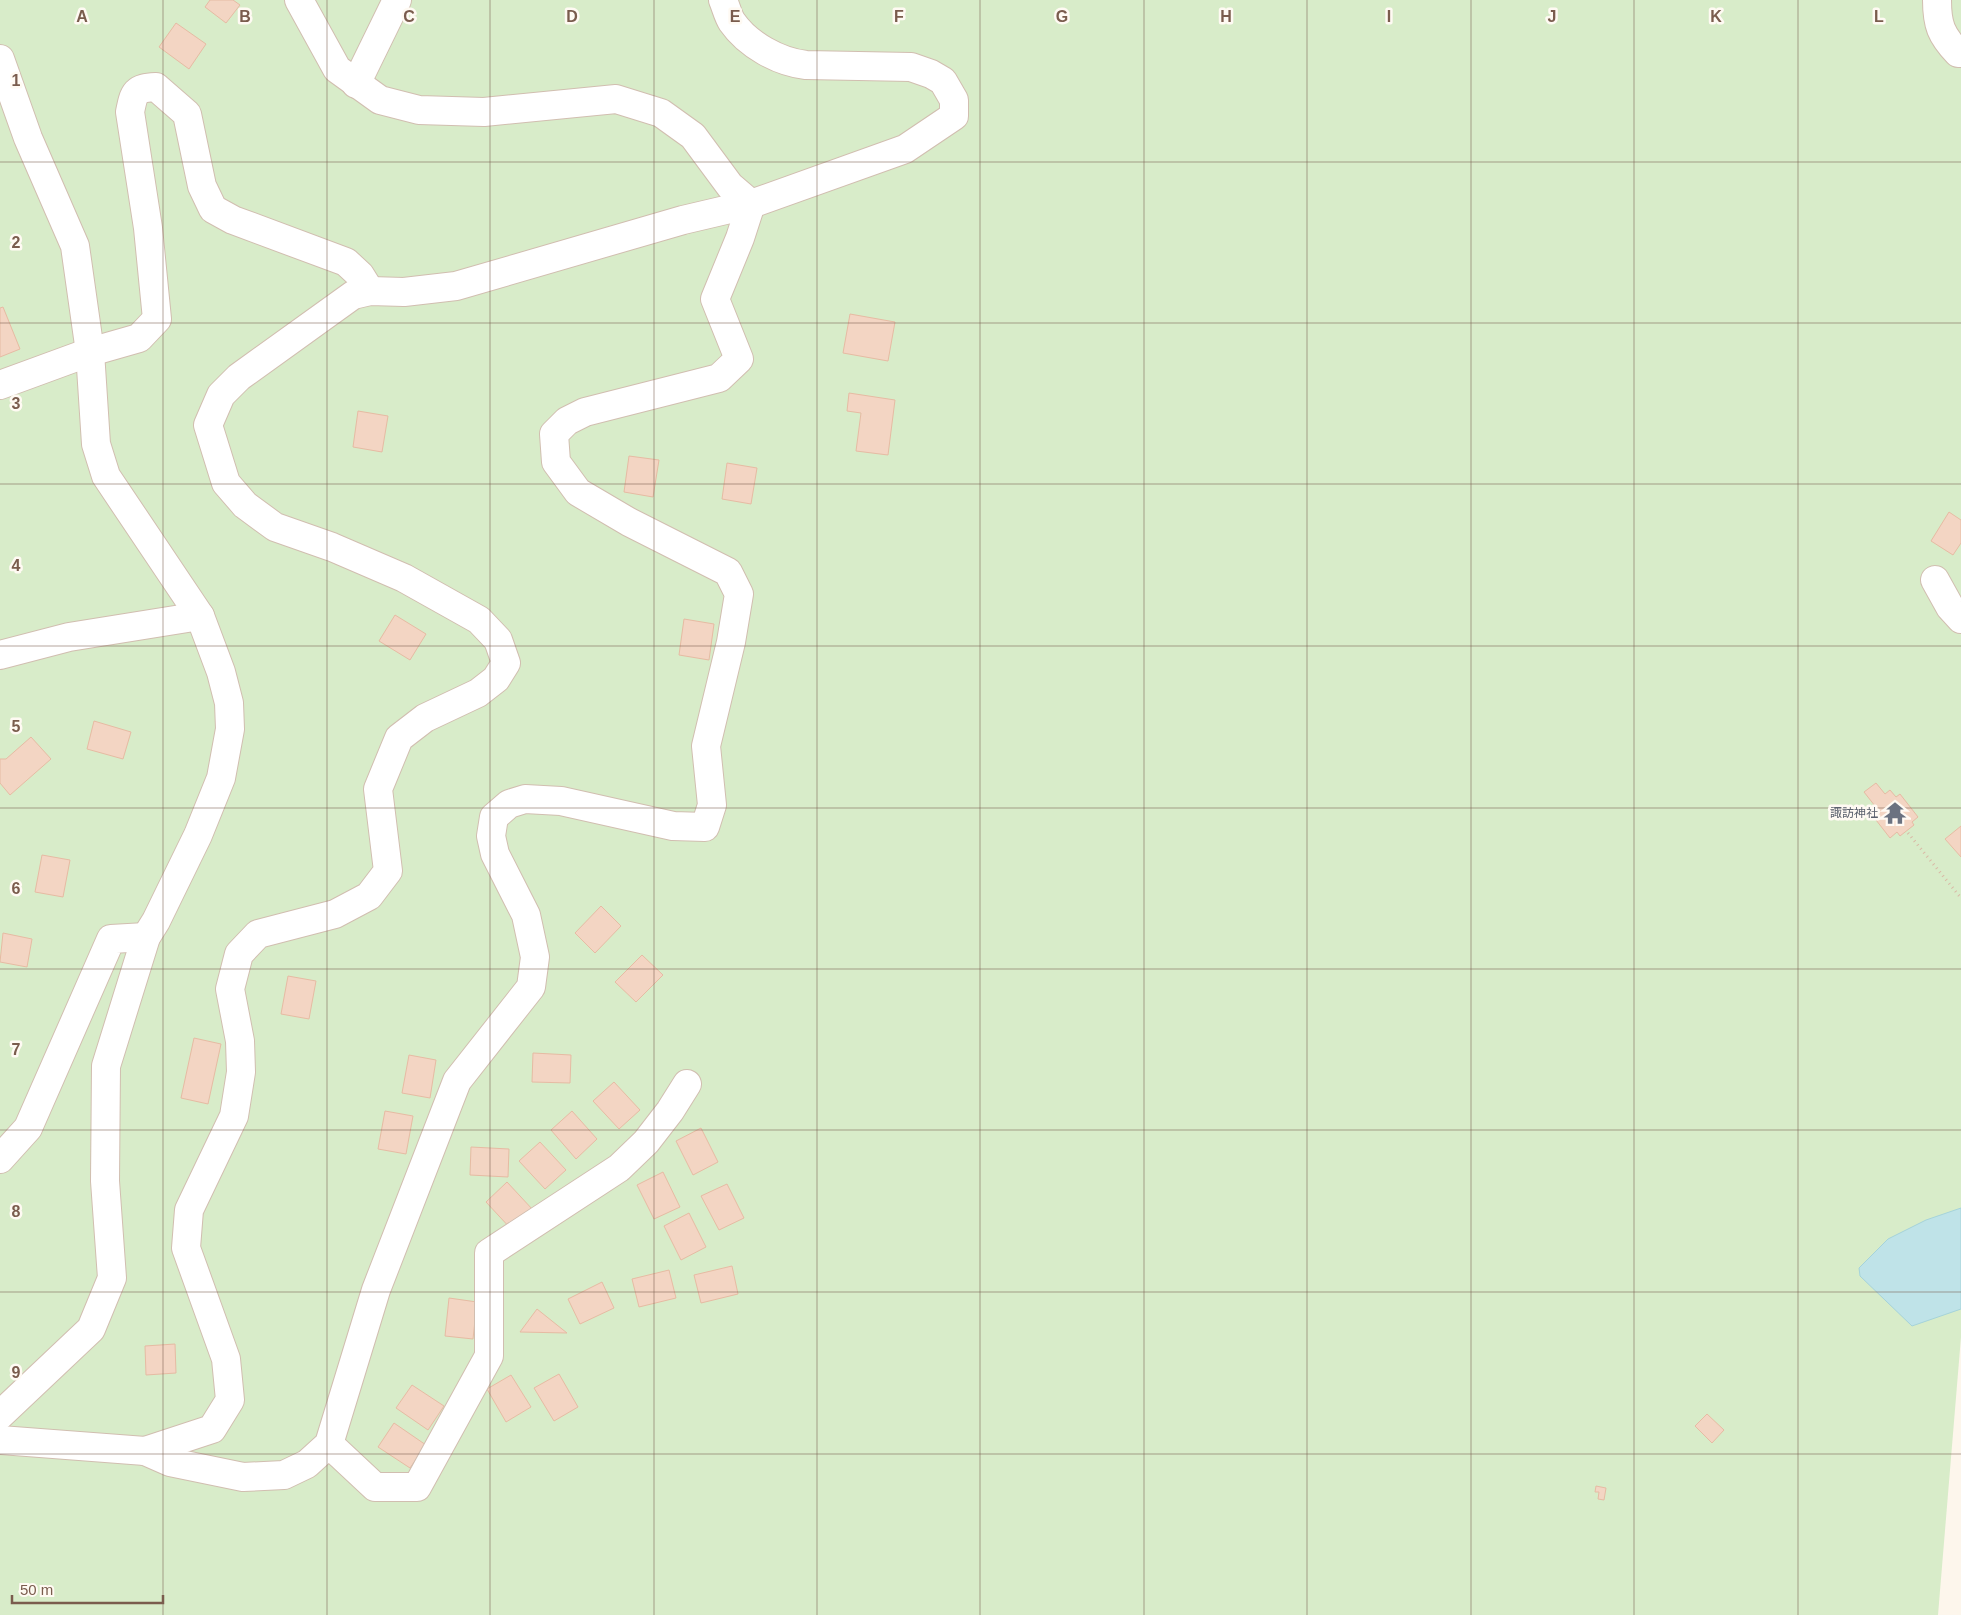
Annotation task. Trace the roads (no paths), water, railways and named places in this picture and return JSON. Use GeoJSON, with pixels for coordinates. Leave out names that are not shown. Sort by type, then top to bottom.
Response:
{"type":"FeatureCollection","features":[{"type":"Feature","properties":{"kind":"street"},"geometry":{"type":"LineString","coordinates":[[299,0],[337,69],[380,100],[419,110],[484,112],[616,99],[661,113],[693,136],[730,186],[751,204]]}},
{"type":"Feature","properties":{"kind":"street"},"geometry":{"type":"LineString","coordinates":[[356,84],[398,0]]}},
{"type":"Feature","properties":{"kind":"street"},"geometry":{"type":"LineString","coordinates":[[145,1451],[212,1429],[230,1400],[226,1359],[186,1248],[188,1210],[234,1116],[241,1072],[240,1041],[230,989],[239,954],[258,934],[335,914],[370,896],[388,871],[378,789],[398,738],[425,718],[478,693],[496,679],[506,663],[498,640],[479,620],[404,578],[332,547],[275,526],[245,504],[226,483],[208,426],[221,395],[239,377],[353,295],[370,292],[404,292],[456,286],[683,220],[751,204],[905,149],[954,116],[954,100],[943,82],[931,74],[911,67],[789,63],[770,54],[744,35],[731,21],[723,0]]}},
{"type":"Feature","properties":{"kind":"street"},"geometry":{"type":"LineString","coordinates":[[1937,0],[1937,20],[1945,39],[1961,54]]}},
{"type":"Feature","properties":{"kind":"street"},"geometry":{"type":"LineString","coordinates":[[0,59],[28,138],[75,246],[90,352],[96,444],[106,476],[200,616],[221,672],[229,703],[230,729],[221,778],[198,835],[156,921],[146,937],[106,1066],[105,1181],[112,1278],[92,1330],[0,1415]]}},
{"type":"Feature","properties":{"kind":"street"},"geometry":{"type":"LineString","coordinates":[[0,384],[90,352],[139,338],[157,319],[148,228],[130,112],[134,95],[141,88],[156,87],[187,114],[202,186],[213,209],[233,220],[346,262],[360,275],[370,292]]}},
{"type":"Feature","properties":{"kind":"street"},"geometry":{"type":"LineString","coordinates":[[0,1440],[145,1451],[170,1462],[243,1477],[284,1475],[307,1464],[329,1444],[376,1290],[457,1081],[531,987],[535,957],[526,915],[495,854],[491,836],[494,817],[509,804],[525,799],[534,799],[561,801],[673,826],[705,826],[712,804],[706,746],[731,642],[739,594],[728,572],[629,522],[578,492],[556,462],[554,434],[566,421],[585,412],[718,378],[740,359],[715,299],[740,238],[751,204]]}},
{"type":"Feature","properties":{"kind":"street"},"geometry":{"type":"LineString","coordinates":[[1935,580],[1950,607],[1961,620]]}},
{"type":"Feature","properties":{"kind":"street"},"geometry":{"type":"LineString","coordinates":[[0,655],[69,638],[200,616]]}},
{"type":"Feature","properties":{"kind":"street"},"geometry":{"type":"LineString","coordinates":[[0,1159],[28,1128],[111,939],[146,937]]}},
{"type":"Feature","properties":{"kind":"street"},"geometry":{"type":"LineString","coordinates":[[329,1444],[376,1487],[417,1487],[490,1356],[488,1253],[619,1168],[646,1142],[670,1111],[687,1084]]}},
{"type":"Feature","properties":{"kind":"water"},"geometry":{"type":"Polygon","coordinates":[[[1961,1208],[1961,1309],[1912,1326],[1860,1276],[1859,1268],[1888,1239],[1926,1220],[1961,1208]]]}},
{"type":"Feature","properties":{"kind":"place","name":"諏訪神社"},"geometry":{"type":"Point","coordinates":[1895,813]}}]}
